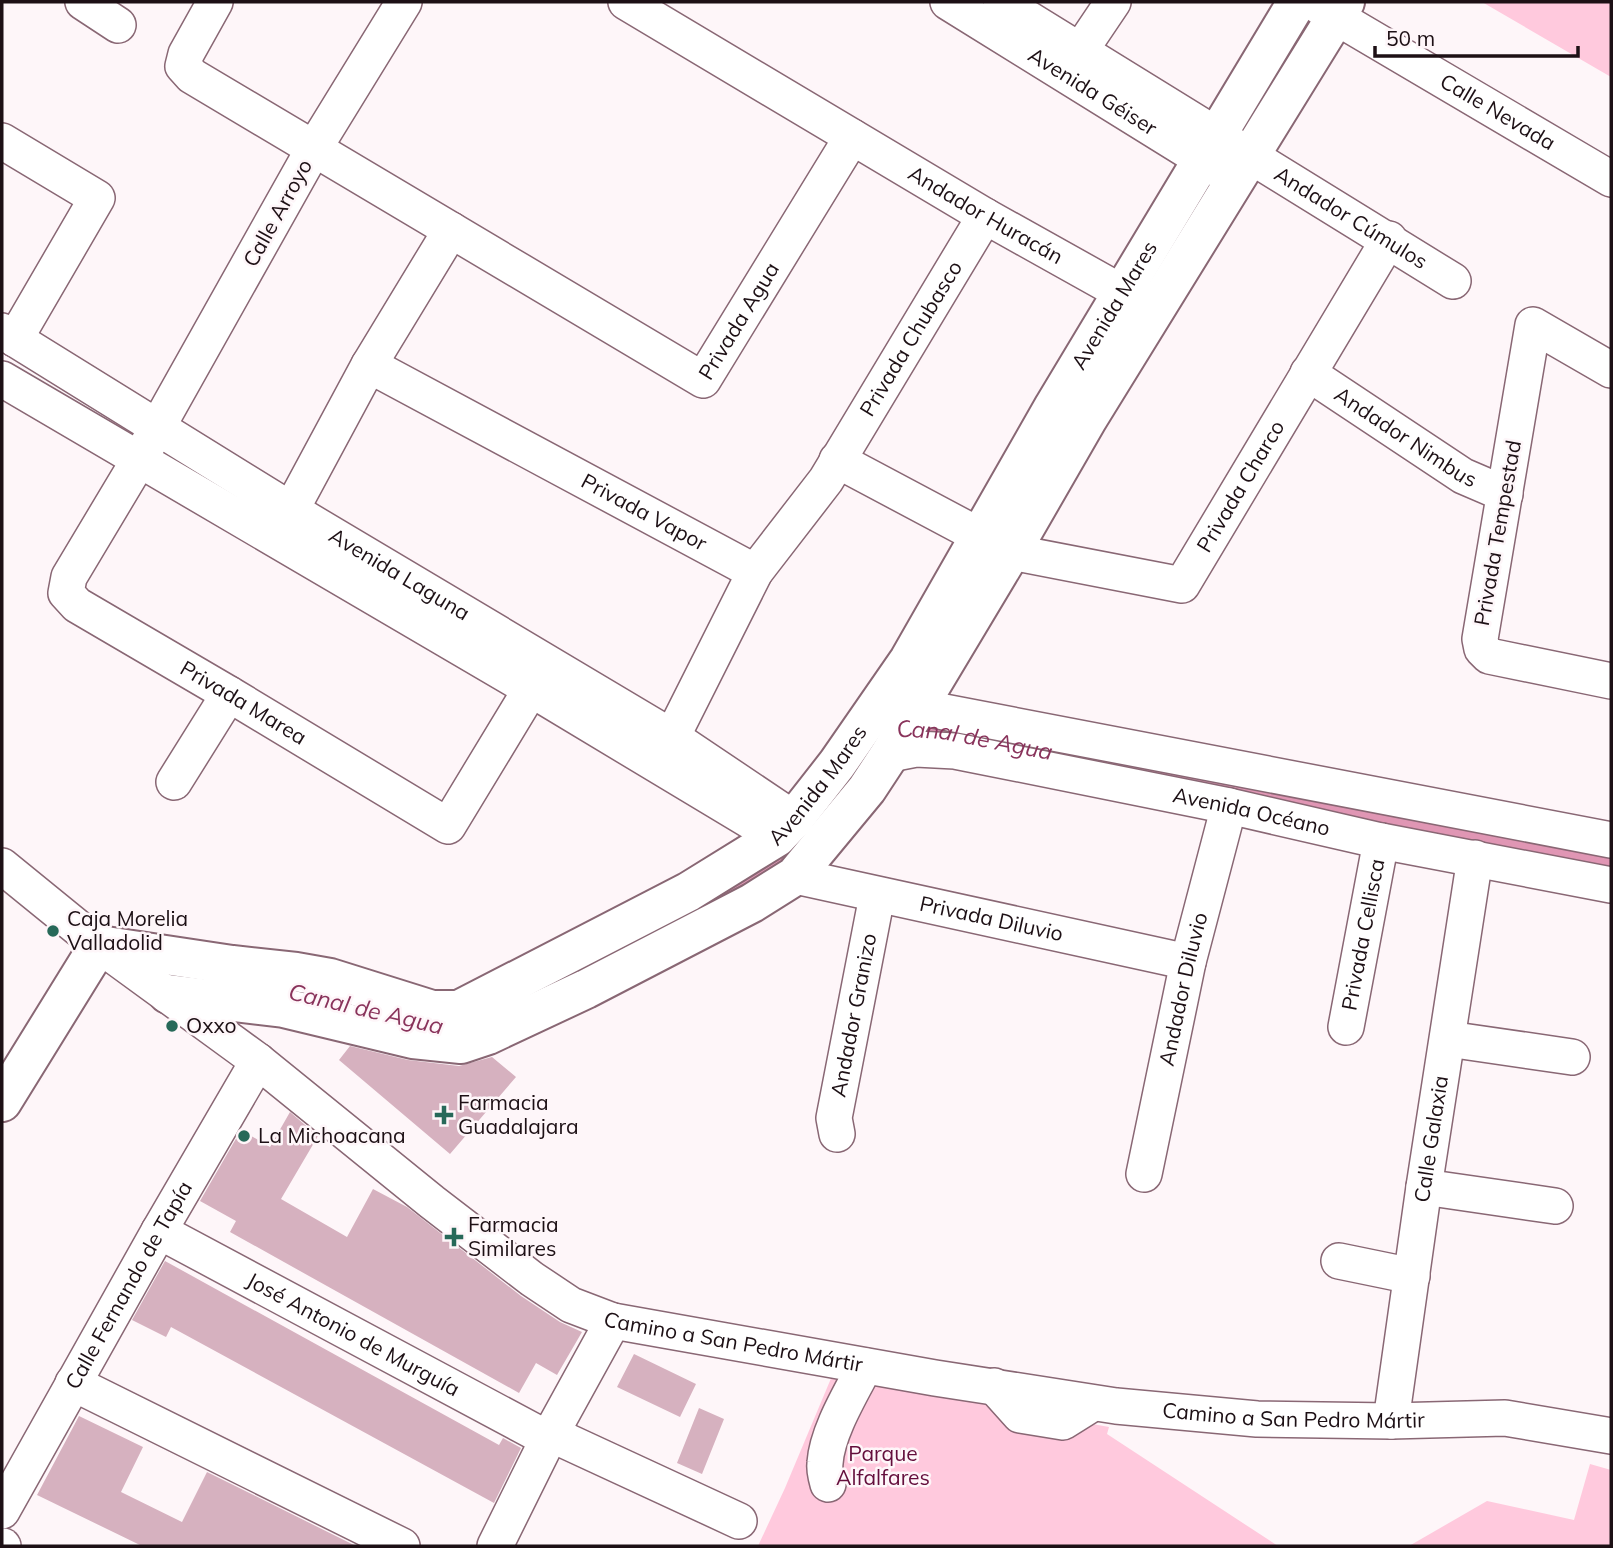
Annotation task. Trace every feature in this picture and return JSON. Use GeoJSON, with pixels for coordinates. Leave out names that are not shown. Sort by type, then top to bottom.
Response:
{"type":"FeatureCollection","features":[{"type":"Feature","properties":{"kind":"main road","name":"Avenida Mares"},"geometry":{"type":"LineString","coordinates":[[1071,413],[1122,292],[1297,2]]}},
{"type":"Feature","properties":{"kind":"main road","name":"Avenida Mares"},"geometry":{"type":"LineString","coordinates":[[168,994],[284,1008],[412,1039],[461,1044],[488,1035],[586,989],[752,903],[795,876],[834,832],[890,754],[918,707],[995,544],[1071,413],[1243,168],[1332,7]]}},
{"type":"Feature","properties":{"kind":"main road","name":"Avenida Mares"},"geometry":{"type":"LineString","coordinates":[[100,945],[330,978],[432,1010],[459,1010],[688,892],[785,828],[838,764],[995,544]]}},
{"type":"Feature","properties":{"kind":"main road"},"geometry":{"type":"LineString","coordinates":[[2,1102],[100,945]]}},
{"type":"Feature","properties":{"kind":"street"},"geometry":{"type":"LineString","coordinates":[[83,2],[118,25]]}},
{"type":"Feature","properties":{"kind":"street","name":"Privada Agua"},"geometry":{"type":"LineString","coordinates":[[215,2],[186,54],[183,66],[192,76],[702,380],[852,137]]}},
{"type":"Feature","properties":{"kind":"street","name":"Calle Arroyo"},"geometry":{"type":"LineString","coordinates":[[158,426],[313,150],[404,2]]}},
{"type":"Feature","properties":{"kind":"street"},"geometry":{"type":"LineString","coordinates":[[626,2],[852,137]]}},
{"type":"Feature","properties":{"kind":"street","name":"Avenida Géiser"},"geometry":{"type":"LineString","coordinates":[[948,2],[1243,168]]}},
{"type":"Feature","properties":{"kind":"street","name":"Avenida Géiser"},"geometry":{"type":"LineString","coordinates":[[1001,2],[1080,51],[1208,147]]}},
{"type":"Feature","properties":{"kind":"street"},"geometry":{"type":"LineString","coordinates":[[1080,51],[1113,2]]}},
{"type":"Feature","properties":{"kind":"street","name":"Calle Nevada"},"geometry":{"type":"LineString","coordinates":[[1332,7],[1611,179]]}},
{"type":"Feature","properties":{"kind":"street","name":"Andador Huracán"},"geometry":{"type":"LineString","coordinates":[[852,137],[985,216],[1122,292]]}},
{"type":"Feature","properties":{"kind":"street"},"geometry":{"type":"LineString","coordinates":[[2,141],[97,198],[8,335]]}},
{"type":"Feature","properties":{"kind":"street","name":"Andador Cúmulos"},"geometry":{"type":"LineString","coordinates":[[1243,168],[1389,239],[1452,281]]}},
{"type":"Feature","properties":{"kind":"street","name":"Privada Chubasco"},"geometry":{"type":"LineString","coordinates":[[755,572],[826,480],[985,216]]}},
{"type":"Feature","properties":{"kind":"street"},"geometry":{"type":"LineString","coordinates":[[291,510],[369,365],[451,230]]}},
{"type":"Feature","properties":{"kind":"street","name":"Privada Charco"},"geometry":{"type":"LineString","coordinates":[[995,544],[1182,585],[1389,239]]}},
{"type":"Feature","properties":{"kind":"street","name":"Privada Tempestad"},"geometry":{"type":"LineString","coordinates":[[1611,370],[1533,325],[1480,639],[1482,649],[1489,656],[1611,681]]}},
{"type":"Feature","properties":{"kind":"street","name":"Avenida Laguna"},"geometry":{"type":"LineString","coordinates":[[8,335],[291,510],[466,634],[531,689],[785,828]]}},
{"type":"Feature","properties":{"kind":"street","name":"Privada Vapor"},"geometry":{"type":"LineString","coordinates":[[369,365],[755,572]]}},
{"type":"Feature","properties":{"kind":"street","name":"Andador Nimbus"},"geometry":{"type":"LineString","coordinates":[[1308,373],[1462,476],[1505,495]]}},
{"type":"Feature","properties":{"kind":"street","name":"Avenida Laguna"},"geometry":{"type":"LineString","coordinates":[[2,379],[139,460],[466,634],[672,737],[785,828]]}},
{"type":"Feature","properties":{"kind":"street","name":"Privada Marea"},"geometry":{"type":"LineString","coordinates":[[158,426],[69,577],[66,593],[77,605],[448,826],[531,689]]}},
{"type":"Feature","properties":{"kind":"street"},"geometry":{"type":"LineString","coordinates":[[837,460],[995,544]]}},
{"type":"Feature","properties":{"kind":"street"},"geometry":{"type":"LineString","coordinates":[[672,737],[755,572]]}},
{"type":"Feature","properties":{"kind":"street"},"geometry":{"type":"LineString","coordinates":[[174,782],[229,694]]}},
{"type":"Feature","properties":{"kind":"street","name":"Avenida Océano"},"geometry":{"type":"LineString","coordinates":[[918,707],[1611,840]]}},
{"type":"Feature","properties":{"kind":"street","name":"Avenida Océano"},"geometry":{"type":"LineString","coordinates":[[890,754],[905,750],[955,751],[1228,806],[1381,841],[1611,886]]}},
{"type":"Feature","properties":{"kind":"street","name":"Andador Diluvio"},"geometry":{"type":"LineString","coordinates":[[1144,1174],[1188,962],[1228,806]]}},
{"type":"Feature","properties":{"kind":"street","name":"Privada Cellisca"},"geometry":{"type":"LineString","coordinates":[[1346,1027],[1381,841]]}},
{"type":"Feature","properties":{"kind":"street","name":"Calle Galaxia"},"geometry":{"type":"LineString","coordinates":[[1391,1421],[1475,858]]}},
{"type":"Feature","properties":{"kind":"street","name":"Camino a San Pedro Mártir"},"geometry":{"type":"LineString","coordinates":[[2,866],[100,945],[258,1061],[532,1279],[571,1305],[613,1321],[1093,1403],[1195,1415],[1257,1419],[1391,1421],[1505,1418],[1611,1436]]}},
{"type":"Feature","properties":{"kind":"street","name":"Privada Diluvio"},"geometry":{"type":"LineString","coordinates":[[795,876],[1188,962]]}},
{"type":"Feature","properties":{"kind":"street","name":"Andador Granizo"},"geometry":{"type":"LineString","coordinates":[[837,1134],[834,1118],[877,896]]}},
{"type":"Feature","properties":{"kind":"street"},"geometry":{"type":"LineString","coordinates":[[1448,1039],[1572,1057]]}},
{"type":"Feature","properties":{"kind":"street","name":"Calle Fernando de Tapía"},"geometry":{"type":"LineString","coordinates":[[2,1511],[258,1061]]}},
{"type":"Feature","properties":{"kind":"street"},"geometry":{"type":"LineString","coordinates":[[1424,1187],[1555,1206]]}},
{"type":"Feature","properties":{"kind":"street","name":"José Antonio de Murguía"},"geometry":{"type":"LineString","coordinates":[[159,1231],[550,1436],[739,1521]]}},
{"type":"Feature","properties":{"kind":"street"},"geometry":{"type":"LineString","coordinates":[[1339,1261],[1412,1276]]}},
{"type":"Feature","properties":{"kind":"street"},"geometry":{"type":"LineString","coordinates":[[495,1546],[550,1436],[613,1321]]}},
{"type":"Feature","properties":{"kind":"street"},"geometry":{"type":"LineString","coordinates":[[828,1484],[824,1466],[826,1451],[865,1366]]}},
{"type":"Feature","properties":{"kind":"street"},"geometry":{"type":"LineString","coordinates":[[73,1383],[402,1546]]}},
{"type":"Feature","properties":{"kind":"green space"},"geometry":{"type":"Polygon","coordinates":[[[1482,2],[1611,2],[1611,77],[1482,2]]]}},
{"type":"Feature","properties":{"kind":"green space","name":"Parque Alfalfares"},"geometry":{"type":"Polygon","coordinates":[[[832,1376],[1109,1427],[1107,1434],[1278,1546],[758,1546],[832,1376]]]}},
{"type":"Feature","properties":{"kind":"green space"},"geometry":{"type":"Polygon","coordinates":[[[1590,1464],[1611,1470],[1611,1546],[1409,1546],[1487,1501],[1574,1520],[1590,1464]]]}},
{"type":"Feature","properties":{"kind":"building","name":"Farmacia Guadalajara"},"geometry":{"type":"Polygon","coordinates":[[[350,1046],[408,1060],[459,1066],[492,1057],[516,1077],[450,1154],[339,1060],[350,1046]]]}},
{"type":"Feature","properties":{"kind":"building"},"geometry":{"type":"Polygon","coordinates":[[[290,1112],[318,1136],[281,1199],[347,1237],[373,1189],[407,1207],[521,1296],[560,1322],[582,1332],[557,1375],[536,1363],[519,1393],[230,1232],[236,1221],[200,1201],[241,1130],[270,1147],[290,1112]]]}},
{"type":"Feature","properties":{"kind":"building"},"geometry":{"type":"Polygon","coordinates":[[[165,1261],[499,1445],[503,1438],[521,1448],[494,1503],[171,1327],[166,1337],[132,1320],[165,1261]]]}},
{"type":"Feature","properties":{"kind":"building"},"geometry":{"type":"Polygon","coordinates":[[[634,1354],[696,1384],[680,1417],[617,1387],[634,1354]]]}},
{"type":"Feature","properties":{"kind":"building"},"geometry":{"type":"Polygon","coordinates":[[[699,1408],[724,1419],[702,1474],[677,1463],[699,1408]]]}},
{"type":"Feature","properties":{"kind":"building"},"geometry":{"type":"Polygon","coordinates":[[[79,1416],[143,1447],[121,1492],[182,1522],[207,1472],[356,1546],[142,1546],[37,1495],[79,1416]]]}},
{"type":"Feature","properties":{"kind":"waterway","name":"Canal de Agua"},"geometry":{"type":"LineString","coordinates":[[890,733],[905,729],[942,731],[1611,860]]}},
{"type":"Feature","properties":{"kind":"waterway","name":"Canal de Agua"},"geometry":{"type":"LineString","coordinates":[[538,992],[758,875],[779,860],[811,829]]}},
{"type":"Feature","properties":{"kind":"place","name":"Caja Morelia Valladolid"},"geometry":{"type":"Point","coordinates":[53,931]}},
{"type":"Feature","properties":{"kind":"place","name":"Oxxo"},"geometry":{"type":"Point","coordinates":[172,1026]}},
{"type":"Feature","properties":{"kind":"place","name":"Farmacia Guadalajara"},"geometry":{"type":"Point","coordinates":[444,1115]}},
{"type":"Feature","properties":{"kind":"place","name":"La Michoacana"},"geometry":{"type":"Point","coordinates":[244,1136]}},
{"type":"Feature","properties":{"kind":"place","name":"Farmacia Similares"},"geometry":{"type":"Point","coordinates":[454,1237]}}]}
